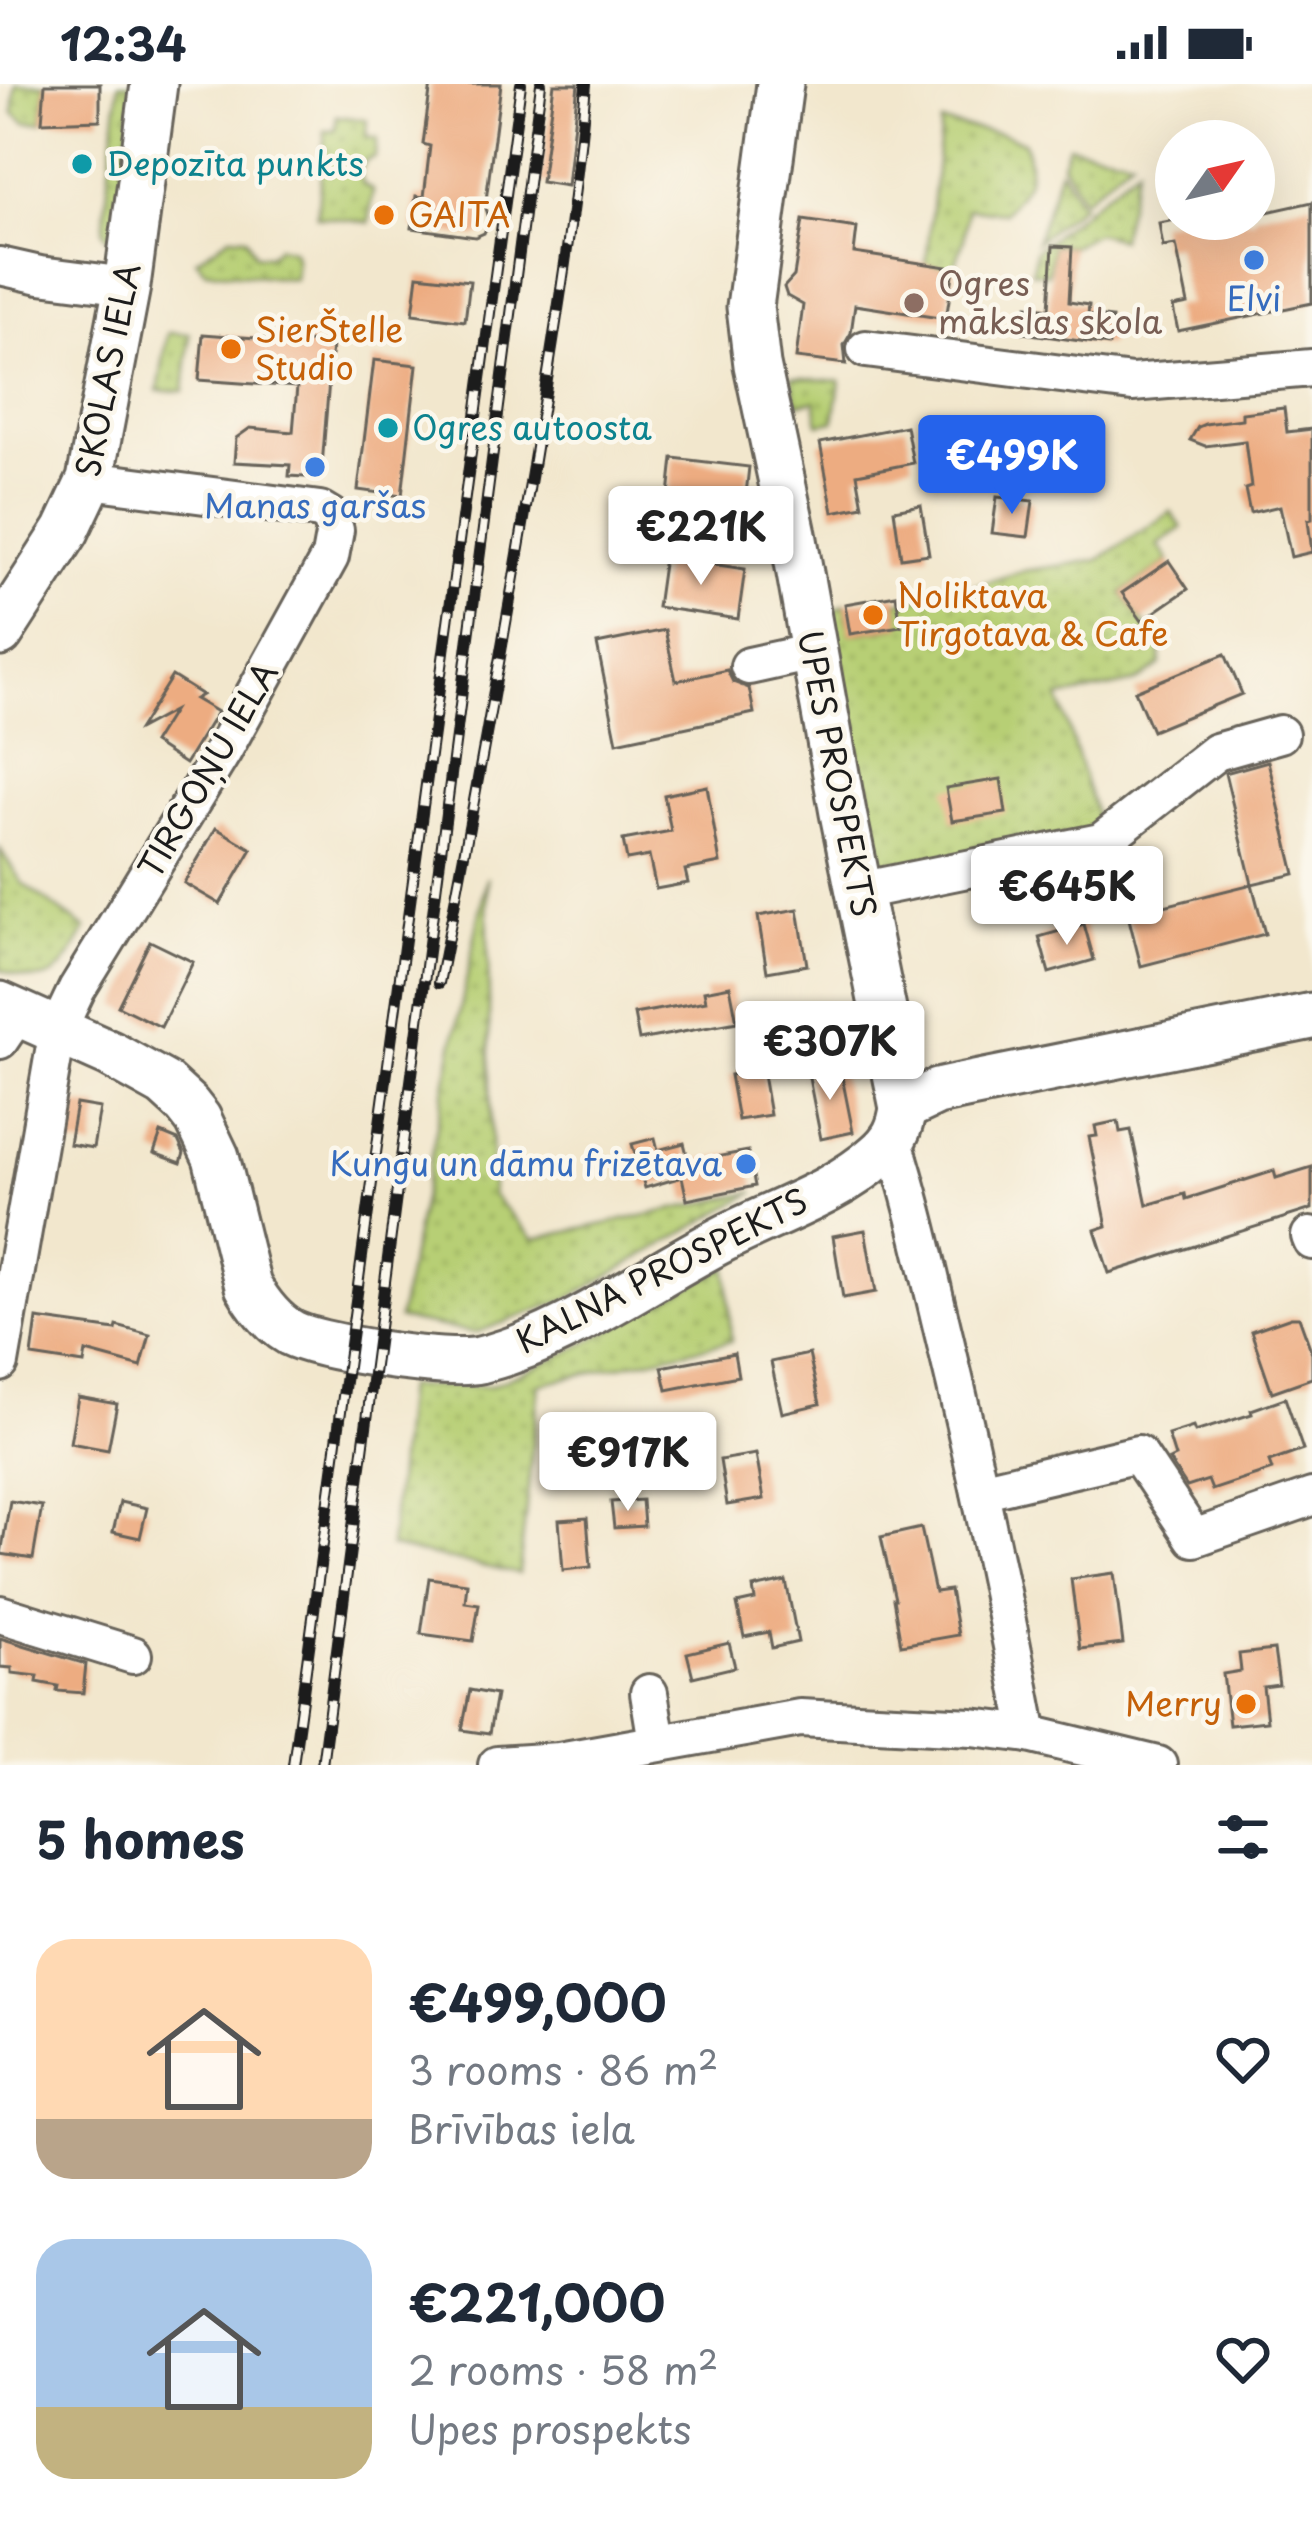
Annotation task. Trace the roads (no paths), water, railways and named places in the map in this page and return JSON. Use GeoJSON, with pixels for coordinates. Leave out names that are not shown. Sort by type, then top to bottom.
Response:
{"type":"FeatureCollection","features":[{"type":"Feature","properties":{"kind":"main road","name":"SKOLAS IELA"},"geometry":{"type":"LineString","coordinates":[[0,634],[66,530],[90,480],[127,286],[154,84]]}},
{"type":"Feature","properties":{"kind":"main road","name":"UPES PROSPEKTS"},"geometry":{"type":"LineString","coordinates":[[780,84],[750,307],[898,1124]]}},
{"type":"Feature","properties":{"kind":"main road","name":"KALNA PROSPEKTS"},"geometry":{"type":"LineString","coordinates":[[19,1022],[164,1084],[187,1105],[216,1157],[248,1286],[256,1302],[285,1330],[333,1344],[438,1362],[478,1360],[550,1335],[722,1240],[848,1178],[876,1156],[898,1124],[938,1092],[1312,1016]]}},
{"type":"Feature","properties":{"kind":"street"},"geometry":{"type":"LineString","coordinates":[[1,266],[127,286]]}},
{"type":"Feature","properties":{"kind":"street"},"geometry":{"type":"LineString","coordinates":[[866,349],[1132,383],[1312,368]]}},
{"type":"Feature","properties":{"kind":"street","name":"TIRGOŅU IELA"},"geometry":{"type":"LineString","coordinates":[[0,1363],[19,1022],[77,989],[224,751],[330,556],[335,530],[330,516],[320,511],[90,480]]}},
{"type":"Feature","properties":{"kind":"street"},"geometry":{"type":"LineString","coordinates":[[749,666],[814,652]]}},
{"type":"Feature","properties":{"kind":"street"},"geometry":{"type":"LineString","coordinates":[[859,891],[1101,842],[1216,752],[1280,734]]}},
{"type":"Feature","properties":{"kind":"street","name":"UPES PROSPEKTS"},"geometry":{"type":"LineString","coordinates":[[898,1124],[1029,1734]]}},
{"type":"Feature","properties":{"kind":"street"},"geometry":{"type":"LineString","coordinates":[[980,1491],[1138,1454],[1194,1538],[1312,1497]]}},
{"type":"Feature","properties":{"kind":"street"},"geometry":{"type":"LineString","coordinates":[[0,1615],[133,1655]]}},
{"type":"Feature","properties":{"kind":"street"},"geometry":{"type":"LineString","coordinates":[[649,1693],[657,1742]]}},
{"type":"Feature","properties":{"kind":"street"},"geometry":{"type":"LineString","coordinates":[[497,1765],[560,1761],[800,1718],[1029,1734],[1158,1765]]}},
{"type":"Feature","properties":{"kind":"railway"},"geometry":{"type":"LineString","coordinates":[[293,1765],[521,84]]}},
{"type":"Feature","properties":{"kind":"railway"},"geometry":{"type":"LineString","coordinates":[[322,1765],[541,84]]}},
{"type":"Feature","properties":{"kind":"railway"},"geometry":{"type":"LineString","coordinates":[[439,983],[532,472],[570,230],[586,84]]}},
{"type":"Feature","properties":{"kind":"place","name":"Depozīta punkts"},"geometry":{"type":"Point","coordinates":[82,164]}},
{"type":"Feature","properties":{"kind":"place","name":"GAITA"},"geometry":{"type":"Point","coordinates":[384,215]}},
{"type":"Feature","properties":{"kind":"place","name":"Elvi"},"geometry":{"type":"Point","coordinates":[1254,260]}},
{"type":"Feature","properties":{"kind":"place","name":"Ogres mākslas skola"},"geometry":{"type":"Point","coordinates":[914,303]}},
{"type":"Feature","properties":{"kind":"place","name":"SierŠtelle Studio"},"geometry":{"type":"Point","coordinates":[231,349]}},
{"type":"Feature","properties":{"kind":"place","name":"Ogres autoosta"},"geometry":{"type":"Point","coordinates":[388,428]}},
{"type":"Feature","properties":{"kind":"place","name":"Manas garšas"},"geometry":{"type":"Point","coordinates":[315,467]}},
{"type":"Feature","properties":{"kind":"place","name":"Noliktava Tirgotava & Cafe"},"geometry":{"type":"Point","coordinates":[873,615]}},
{"type":"Feature","properties":{"kind":"place","name":"Kungu un dāmu frizētava"},"geometry":{"type":"Point","coordinates":[746,1164]}},
{"type":"Feature","properties":{"kind":"place","name":"Merry"},"geometry":{"type":"Point","coordinates":[1246,1704]}}]}
